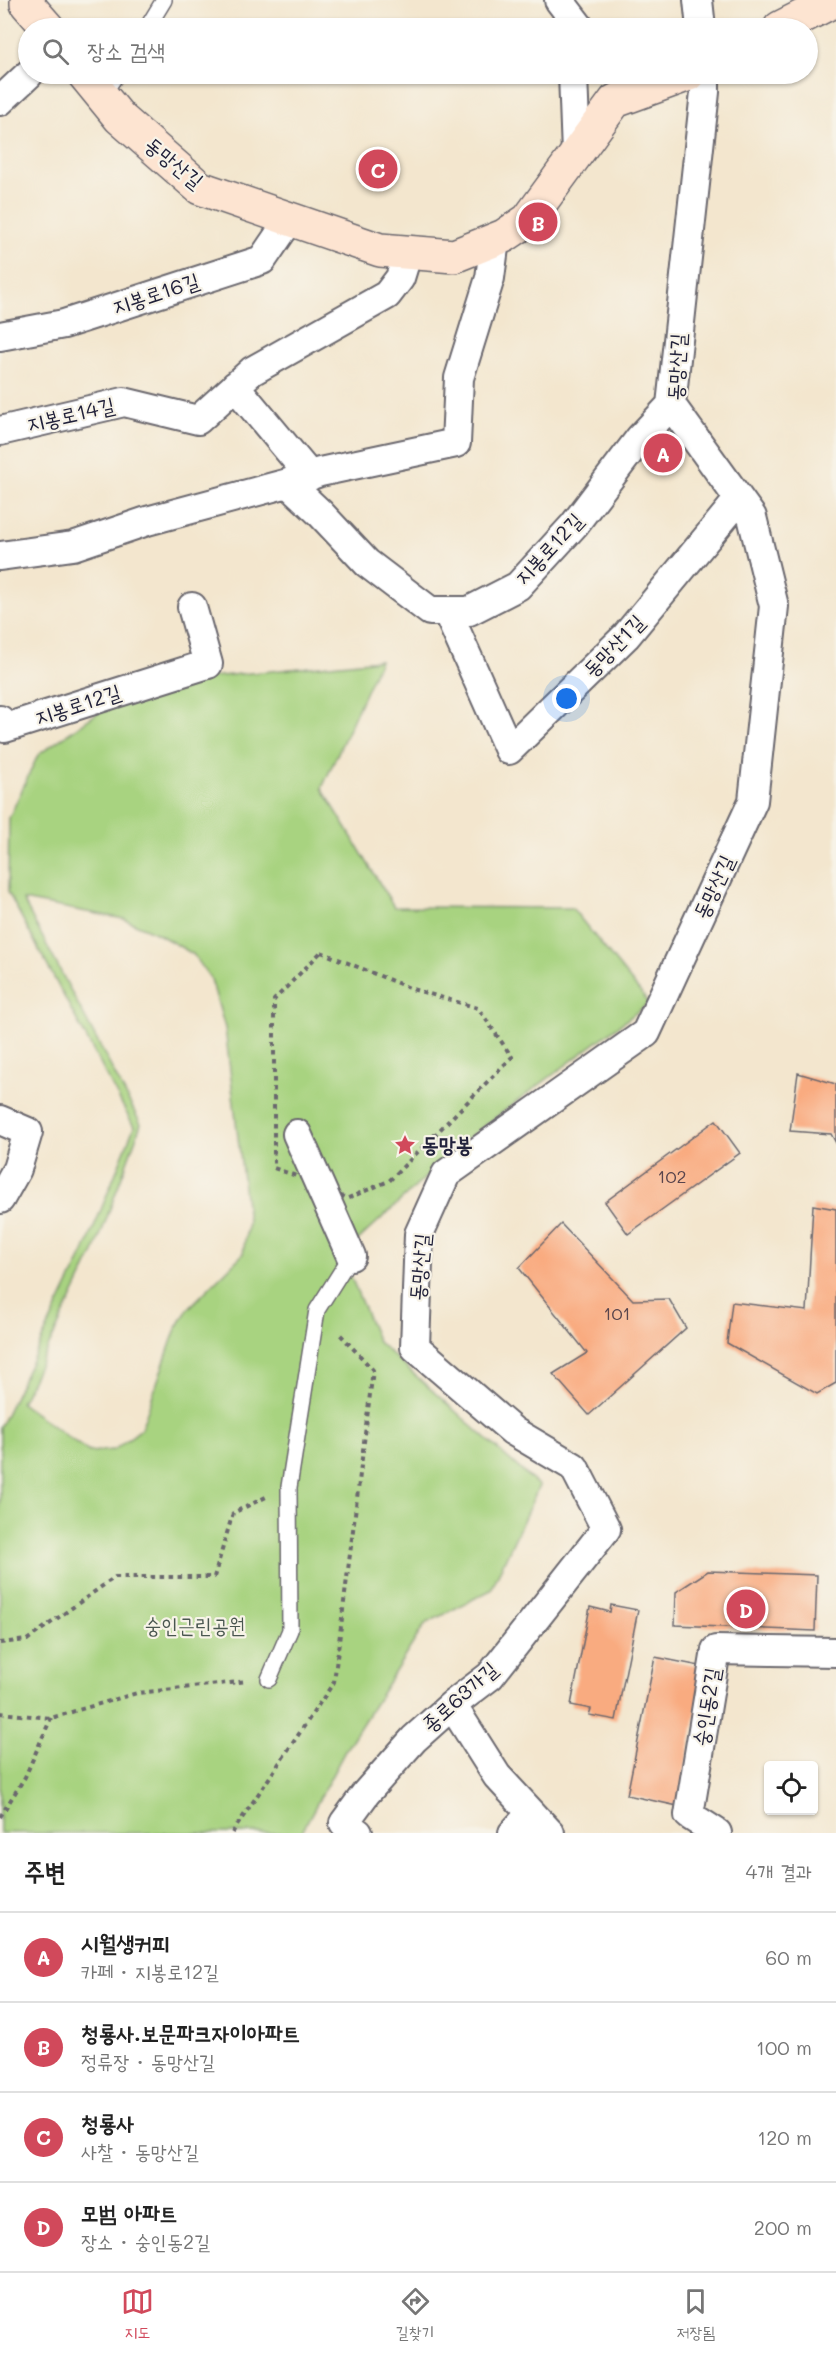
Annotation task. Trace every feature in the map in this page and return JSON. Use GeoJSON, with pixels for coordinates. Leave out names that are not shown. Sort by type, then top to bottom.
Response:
{"type":"FeatureCollection","features":[{"type":"Feature","properties":{"kind":"street"},"geometry":{"type":"LineString","coordinates":[[27,0],[27,4],[39,18]]}},
{"type":"Feature","properties":{"kind":"street"},"geometry":{"type":"LineString","coordinates":[[559,0],[573,18]]}},
{"type":"Feature","properties":{"kind":"street"},"geometry":{"type":"LineString","coordinates":[[698,0],[700,18]]}},
{"type":"Feature","properties":{"kind":"street"},"geometry":{"type":"LineString","coordinates":[[800,18],[835,0]]}},
{"type":"Feature","properties":{"kind":"street"},"geometry":{"type":"LineString","coordinates":[[0,101],[18,84]]}},
{"type":"Feature","properties":{"kind":"street","name":"동망산길"},"geometry":{"type":"LineString","coordinates":[[103,84],[120,118],[200,188],[380,250],[454,256],[495,240],[528,220],[615,101],[662,84]]}},
{"type":"Feature","properties":{"kind":"street"},"geometry":{"type":"LineString","coordinates":[[573,84],[576,154]]}},
{"type":"Feature","properties":{"kind":"street","name":"동망산길"},"geometry":{"type":"LineString","coordinates":[[606,1528],[574,1467],[513,1431],[415,1347],[419,1234],[446,1174],[646,1033],[753,801],[774,606],[752,517],[671,405],[705,84]]}},
{"type":"Feature","properties":{"kind":"street","name":"지봉로16길"},"geometry":{"type":"LineString","coordinates":[[0,336],[64,324],[262,260],[290,219]]}},
{"type":"Feature","properties":{"kind":"street"},"geometry":{"type":"LineString","coordinates":[[0,556],[73,546],[147,521],[299,479],[456,443],[459,378],[490,278],[495,240]]}},
{"type":"Feature","properties":{"kind":"street","name":"지봉로14길"},"geometry":{"type":"LineString","coordinates":[[0,431],[124,402],[198,420],[252,371],[387,295],[400,278],[408,252]]}},
{"type":"Feature","properties":{"kind":"street"},"geometry":{"type":"LineString","coordinates":[[236,386],[299,479]]}},
{"type":"Feature","properties":{"kind":"street","name":"지봉로12길"},"geometry":{"type":"LineString","coordinates":[[299,479],[320,513],[367,564],[430,611],[469,611],[518,586],[574,525],[640,438],[671,405]]}},
{"type":"Feature","properties":{"kind":"street","name":"동망산1길"},"geometry":{"type":"LineString","coordinates":[[447,611],[509,750],[626,636],[739,499]]}},
{"type":"Feature","properties":{"kind":"street","name":"지봉로12길"},"geometry":{"type":"LineString","coordinates":[[0,720],[5,728],[208,664],[192,607]]}},
{"type":"Feature","properties":{"kind":"street"},"geometry":{"type":"LineString","coordinates":[[0,1120],[28,1132],[17,1169],[0,1199]]}},
{"type":"Feature","properties":{"kind":"street"},"geometry":{"type":"LineString","coordinates":[[297,1134],[351,1256]]}},
{"type":"Feature","properties":{"kind":"street","name":"종로63가길"},"geometry":{"type":"LineString","coordinates":[[358,1833],[345,1823],[366,1793],[414,1739],[452,1705],[490,1676],[606,1528]]}},
{"type":"Feature","properties":{"kind":"street","name":"숭인동2길"},"geometry":{"type":"LineString","coordinates":[[717,1833],[689,1815],[716,1650],[836,1652]]}},
{"type":"Feature","properties":{"kind":"street"},"geometry":{"type":"LineString","coordinates":[[452,1705],[531,1826]]}},
{"type":"Feature","properties":{"kind":"lane"},"geometry":{"type":"LineString","coordinates":[[153,18],[164,0]]}},
{"type":"Feature","properties":{"kind":"lane"},"geometry":{"type":"LineString","coordinates":[[269,1679],[290,1630],[289,1487],[317,1310],[351,1256]]}},
{"type":"Feature","properties":{"kind":"path"},"geometry":{"type":"LineString","coordinates":[[321,952],[412,989],[478,1008],[512,1057],[389,1181],[346,1199],[325,1186],[274,1168],[274,1000],[321,952]]}},
{"type":"Feature","properties":{"kind":"path"},"geometry":{"type":"LineString","coordinates":[[232,1833],[334,1682],[373,1370],[317,1310]]}},
{"type":"Feature","properties":{"kind":"path"},"geometry":{"type":"LineString","coordinates":[[0,1643],[27,1640],[115,1577],[214,1577],[233,1513],[289,1487]]}},
{"type":"Feature","properties":{"kind":"path"},"geometry":{"type":"LineString","coordinates":[[0,1713],[51,1718],[138,1693],[269,1679]]}},
{"type":"Feature","properties":{"kind":"path"},"geometry":{"type":"LineString","coordinates":[[0,1818],[25,1778],[51,1718]]}},
{"type":"Feature","properties":{"kind":"green space","name":"숭인근린공원"},"geometry":{"type":"Polygon","coordinates":[[[380,660],[322,788],[394,907],[572,908],[649,1003],[468,1138],[342,1255],[378,1342],[539,1486],[491,1590],[425,1624],[345,1751],[301,1833],[0,1833],[0,1427],[85,1250],[134,1127],[8,892],[9,818],[38,755],[106,707],[201,678],[380,660]],[[23,900],[141,1124],[95,1250],[21,1403],[89,1452],[114,1450],[141,1429],[175,1331],[188,1309],[243,1254],[248,1222],[225,1028],[211,979],[193,954],[158,934],[124,919],[23,900]]]}},
{"type":"Feature","properties":{"kind":"building"},"geometry":{"type":"Polygon","coordinates":[[[798,1073],[836,1084],[836,1143],[831,1134],[790,1131],[798,1073]]]}},
{"type":"Feature","properties":{"kind":"building"},"geometry":{"type":"Polygon","coordinates":[[[716,1120],[740,1153],[628,1234],[605,1202],[716,1120]]]}},
{"type":"Feature","properties":{"kind":"building"},"geometry":{"type":"Polygon","coordinates":[[[813,1205],[836,1209],[836,1383],[817,1394],[727,1343],[732,1302],[807,1311],[813,1205]]]}},
{"type":"Feature","properties":{"kind":"building"},"geometry":{"type":"Polygon","coordinates":[[[561,1224],[633,1300],[669,1299],[686,1328],[589,1415],[553,1374],[587,1353],[519,1268],[561,1224]]]}},
{"type":"Feature","properties":{"kind":"building"},"geometry":{"type":"Polygon","coordinates":[[[708,1571],[817,1575],[815,1631],[675,1625],[676,1592],[708,1571]]]}},
{"type":"Feature","properties":{"kind":"building"},"geometry":{"type":"Polygon","coordinates":[[[611,1605],[638,1610],[616,1720],[589,1715],[591,1709],[571,1705],[590,1607],[610,1612],[611,1605]]]}},
{"type":"Feature","properties":{"kind":"building"},"geometry":{"type":"Polygon","coordinates":[[[655,1657],[705,1667],[678,1806],[627,1795],[655,1657]]]}},
{"type":"Feature","properties":{"kind":"place","name":"청룡사"},"geometry":{"type":"Point","coordinates":[378,169]}},
{"type":"Feature","properties":{"kind":"place","name":"청룡사.보문파크자이아파트"},"geometry":{"type":"Point","coordinates":[538,222]}},
{"type":"Feature","properties":{"kind":"place","name":"시월생커피"},"geometry":{"type":"Point","coordinates":[663,453]}},
{"type":"Feature","properties":{"kind":"place","name":"동망봉"},"geometry":{"type":"Point","coordinates":[405,1145]}},
{"type":"Feature","properties":{"kind":"place","name":"모범 아파트"},"geometry":{"type":"Point","coordinates":[746,1609]}}]}
